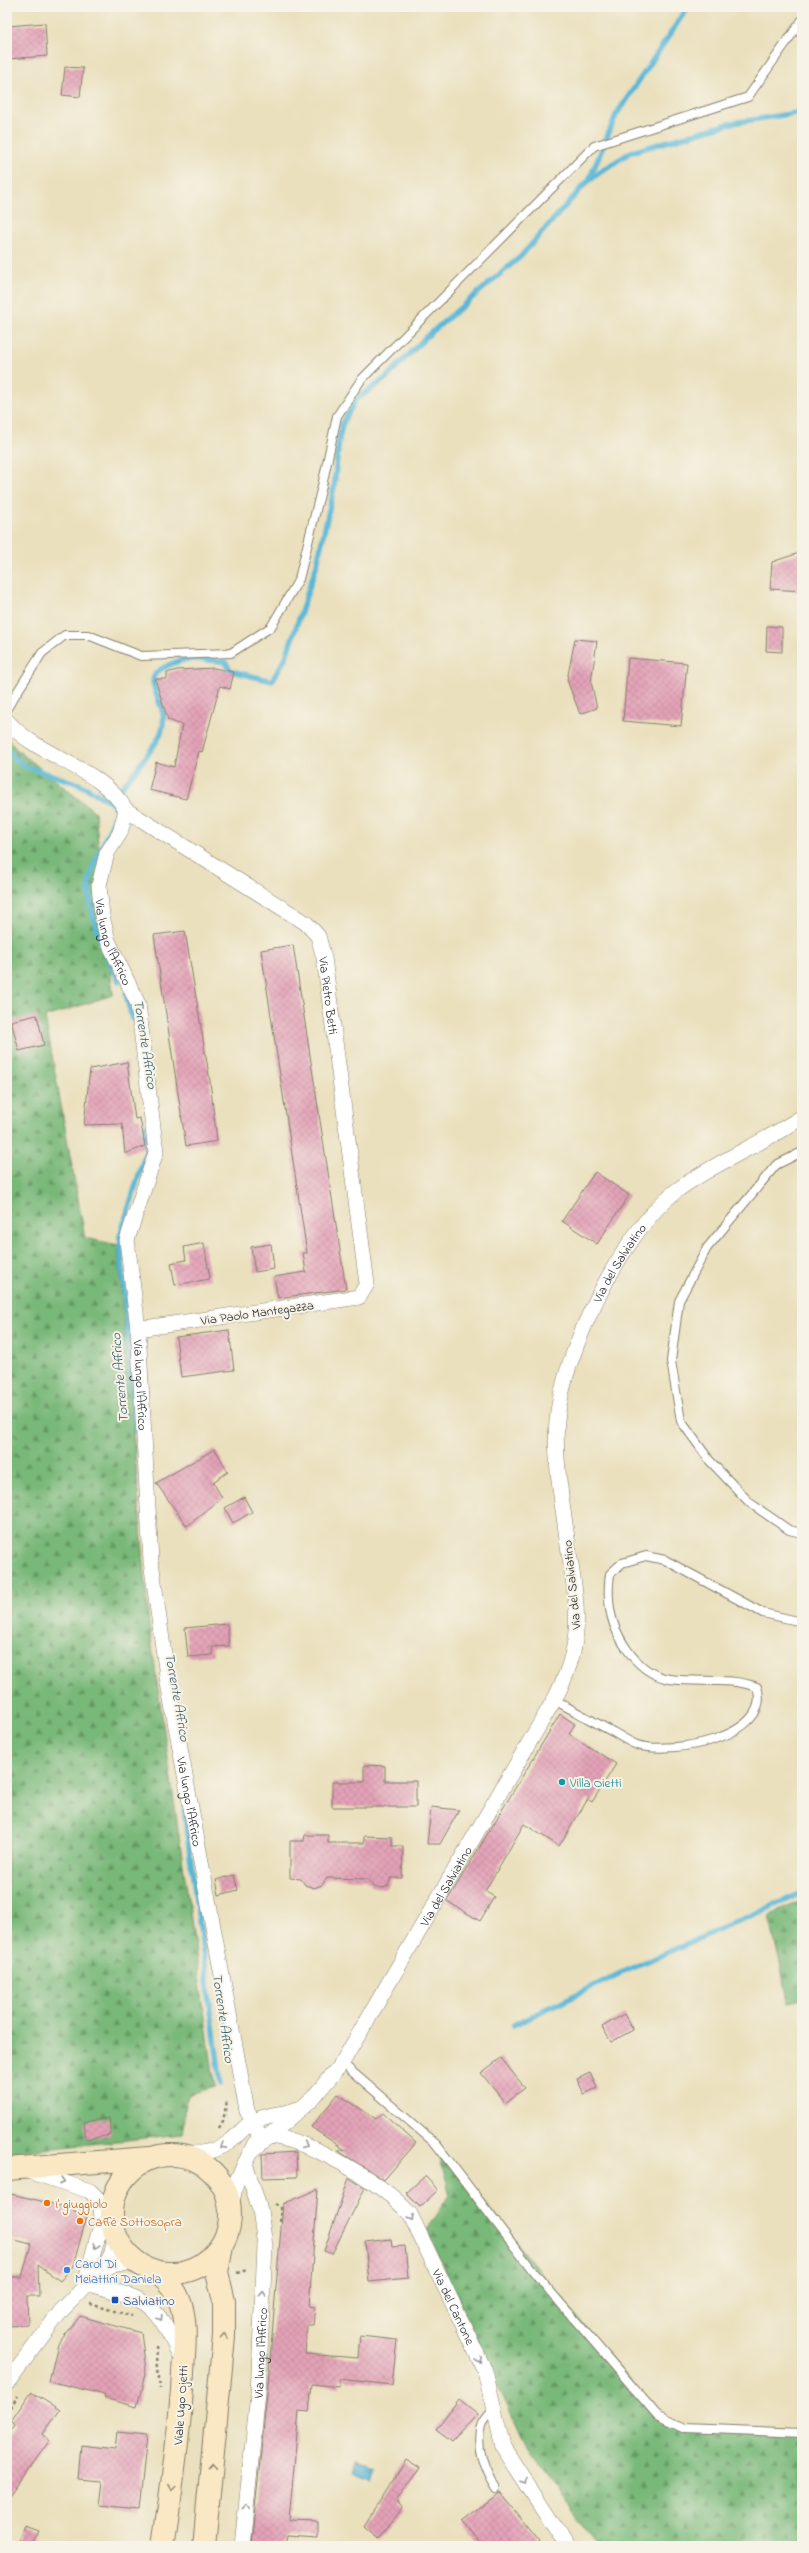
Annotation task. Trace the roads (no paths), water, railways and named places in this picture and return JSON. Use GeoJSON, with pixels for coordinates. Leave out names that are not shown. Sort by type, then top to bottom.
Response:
{"type":"FeatureCollection","features":[{"type":"Feature","properties":{"kind":"main road","name":"Via lungo l'Affrico"},"geometry":{"type":"LineString","coordinates":[[176,2155],[192,2159],[206,2167],[218,2179],[226,2193],[230,2209],[227,2233],[222,2244],[213,2257],[201,2266],[187,2272],[172,2274],[157,2272],[135,2262],[127,2255],[116,2236],[108,2203],[129,2172],[154,2157],[176,2155]]}},
{"type":"Feature","properties":{"kind":"main road"},"geometry":{"type":"LineString","coordinates":[[9,2169],[154,2157]]}},
{"type":"Feature","properties":{"kind":"main road"},"geometry":{"type":"LineString","coordinates":[[77,2163],[103,2174],[112,2187],[108,2203]]}},
{"type":"Feature","properties":{"kind":"main road","name":"Via lungo l'Affrico"},"geometry":{"type":"LineString","coordinates":[[204,2546],[224,2336],[224,2301],[217,2272],[222,2244]]}},
{"type":"Feature","properties":{"kind":"main road","name":"Viale Ugo Ojetti"},"geometry":{"type":"LineString","coordinates":[[157,2272],[168,2281],[174,2290],[182,2310],[183,2364],[179,2433],[163,2546]]}},
{"type":"Feature","properties":{"kind":"street"},"geometry":{"type":"LineString","coordinates":[[7,721],[19,734],[42,750],[95,778],[117,796],[126,810]]}},
{"type":"Feature","properties":{"kind":"street","name":"Via Pietro Betti"},"geometry":{"type":"LineString","coordinates":[[126,810],[306,922],[318,936],[324,958],[367,1284]]}},
{"type":"Feature","properties":{"kind":"street","name":"Via lungo l'Affrico"},"geometry":{"type":"LineString","coordinates":[[126,810],[120,833],[107,853],[99,886],[102,916],[108,941],[138,1004],[156,1152],[127,1240],[138,1329],[151,1561],[168,1683],[247,2111],[258,2131],[258,2137],[237,2180],[230,2209]]}},
{"type":"Feature","properties":{"kind":"street","name":"Via del Salviatino"},"geometry":{"type":"LineString","coordinates":[[248,2157],[267,2136],[304,2107],[342,2063],[554,1700],[570,1668],[577,1629],[574,1586],[558,1470],[558,1410],[576,1347],[599,1296],[620,1257],[648,1218],[676,1191],[802,1117]]}},
{"type":"Feature","properties":{"kind":"street","name":"Via Paolo Mantegazza"},"geometry":{"type":"LineString","coordinates":[[138,1329],[359,1297],[367,1284]]}},
{"type":"Feature","properties":{"kind":"street"},"geometry":{"type":"LineString","coordinates":[[253,2122],[304,2107]]}},
{"type":"Feature","properties":{"kind":"street","name":"Via lungo l'Affrico"},"geometry":{"type":"LineString","coordinates":[[176,2155],[192,2155],[223,2146],[253,2122]]}},
{"type":"Feature","properties":{"kind":"street","name":"Via del Cantone"},"geometry":{"type":"LineString","coordinates":[[267,2136],[289,2139],[314,2149],[395,2198],[410,2214],[485,2371],[503,2447],[567,2546]]}},
{"type":"Feature","properties":{"kind":"street","name":"Via lungo l'Affrico"},"geometry":{"type":"LineString","coordinates":[[242,2546],[258,2394],[265,2246],[260,2210],[248,2157]]}},
{"type":"Feature","properties":{"kind":"street"},"geometry":{"type":"LineString","coordinates":[[9,2169],[28,2171],[90,2191],[108,2203],[85,2283]]}},
{"type":"Feature","properties":{"kind":"street"},"geometry":{"type":"LineString","coordinates":[[7,2383],[61,2311],[85,2283],[100,2271],[109,2260],[116,2236]]}},
{"type":"Feature","properties":{"kind":"street"},"geometry":{"type":"LineString","coordinates":[[100,2271],[116,2263],[135,2262]]}},
{"type":"Feature","properties":{"kind":"street"},"geometry":{"type":"LineString","coordinates":[[85,2283],[136,2297],[149,2304],[169,2332],[183,2364]]}},
{"type":"Feature","properties":{"kind":"lane"},"geometry":{"type":"LineString","coordinates":[[7,708],[42,653],[65,635],[88,635],[141,656],[230,653],[270,627],[299,579],[322,486],[336,416],[361,380],[594,146],[748,97],[802,20]]}},
{"type":"Feature","properties":{"kind":"lane"},"geometry":{"type":"LineString","coordinates":[[802,1152],[776,1165],[707,1248],[679,1301],[671,1361],[680,1421],[710,1462],[750,1503],[788,1530],[802,1533]]}},
{"type":"Feature","properties":{"kind":"lane"},"geometry":{"type":"LineString","coordinates":[[554,1700],[637,1745],[669,1749],[720,1739],[743,1725],[754,1715],[760,1696],[757,1687],[739,1681],[712,1682],[669,1679],[649,1672],[631,1656],[616,1629],[609,1599],[610,1574],[622,1563],[646,1556],[665,1560],[763,1613],[802,1622]]}},
{"type":"Feature","properties":{"kind":"lane"},"geometry":{"type":"LineString","coordinates":[[342,2063],[436,2144],[537,2276],[657,2416],[685,2428],[802,2433]]}},
{"type":"Feature","properties":{"kind":"lane"},"geometry":{"type":"LineString","coordinates":[[494,2408],[481,2425],[479,2439],[480,2451],[496,2489]]}},
{"type":"Feature","properties":{"kind":"water"},"geometry":{"type":"Polygon","coordinates":[[[354,2459],[375,2465],[371,2477],[351,2471],[354,2459]]]}},
{"type":"Feature","properties":{"kind":"waterway"},"geometry":{"type":"LineString","coordinates":[[589,180],[616,115],[688,7]]}},
{"type":"Feature","properties":{"kind":"waterway"},"geometry":{"type":"LineString","coordinates":[[116,794],[148,754],[161,733],[164,720],[153,680],[154,675],[158,671],[179,661],[186,659],[200,659],[225,662],[231,671],[272,681],[286,657],[317,564],[334,487],[342,425],[355,400],[386,378],[426,337],[520,257],[586,183],[603,170],[631,152],[732,123],[802,112]]}},
{"type":"Feature","properties":{"kind":"waterway","name":"Torrente Affrico"},"geometry":{"type":"LineString","coordinates":[[7,751],[24,766],[79,784],[110,801],[117,810],[92,870],[89,883],[92,912],[96,927],[107,957],[119,981]]}},
{"type":"Feature","properties":{"kind":"waterway","name":"Torrente Affrico"},"geometry":{"type":"LineString","coordinates":[[126,994],[132,1019]]}},
{"type":"Feature","properties":{"kind":"waterway","name":"Torrente Affrico"},"geometry":{"type":"LineString","coordinates":[[136,1431],[120,1236],[146,1152],[146,1126]]}},
{"type":"Feature","properties":{"kind":"waterway","name":"Torrente Affrico"},"geometry":{"type":"LineString","coordinates":[[184,1810],[221,2084]]}},
{"type":"Feature","properties":{"kind":"waterway"},"geometry":{"type":"LineString","coordinates":[[513,2025],[625,1971],[802,1893]]}},
{"type":"Feature","properties":{"kind":"place","name":"Villa Oietti"},"geometry":{"type":"Point","coordinates":[562,1782]}},
{"type":"Feature","properties":{"kind":"place","name":"I' giuggiolo"},"geometry":{"type":"Point","coordinates":[47,2203]}},
{"type":"Feature","properties":{"kind":"place","name":"Caffè Sottosopra"},"geometry":{"type":"Point","coordinates":[80,2221]}},
{"type":"Feature","properties":{"kind":"place","name":"Carol Di Meiattini Daniela"},"geometry":{"type":"Point","coordinates":[67,2270]}},
{"type":"Feature","properties":{"kind":"place","name":"Salviatino"},"geometry":{"type":"Point","coordinates":[115,2300]}}]}
